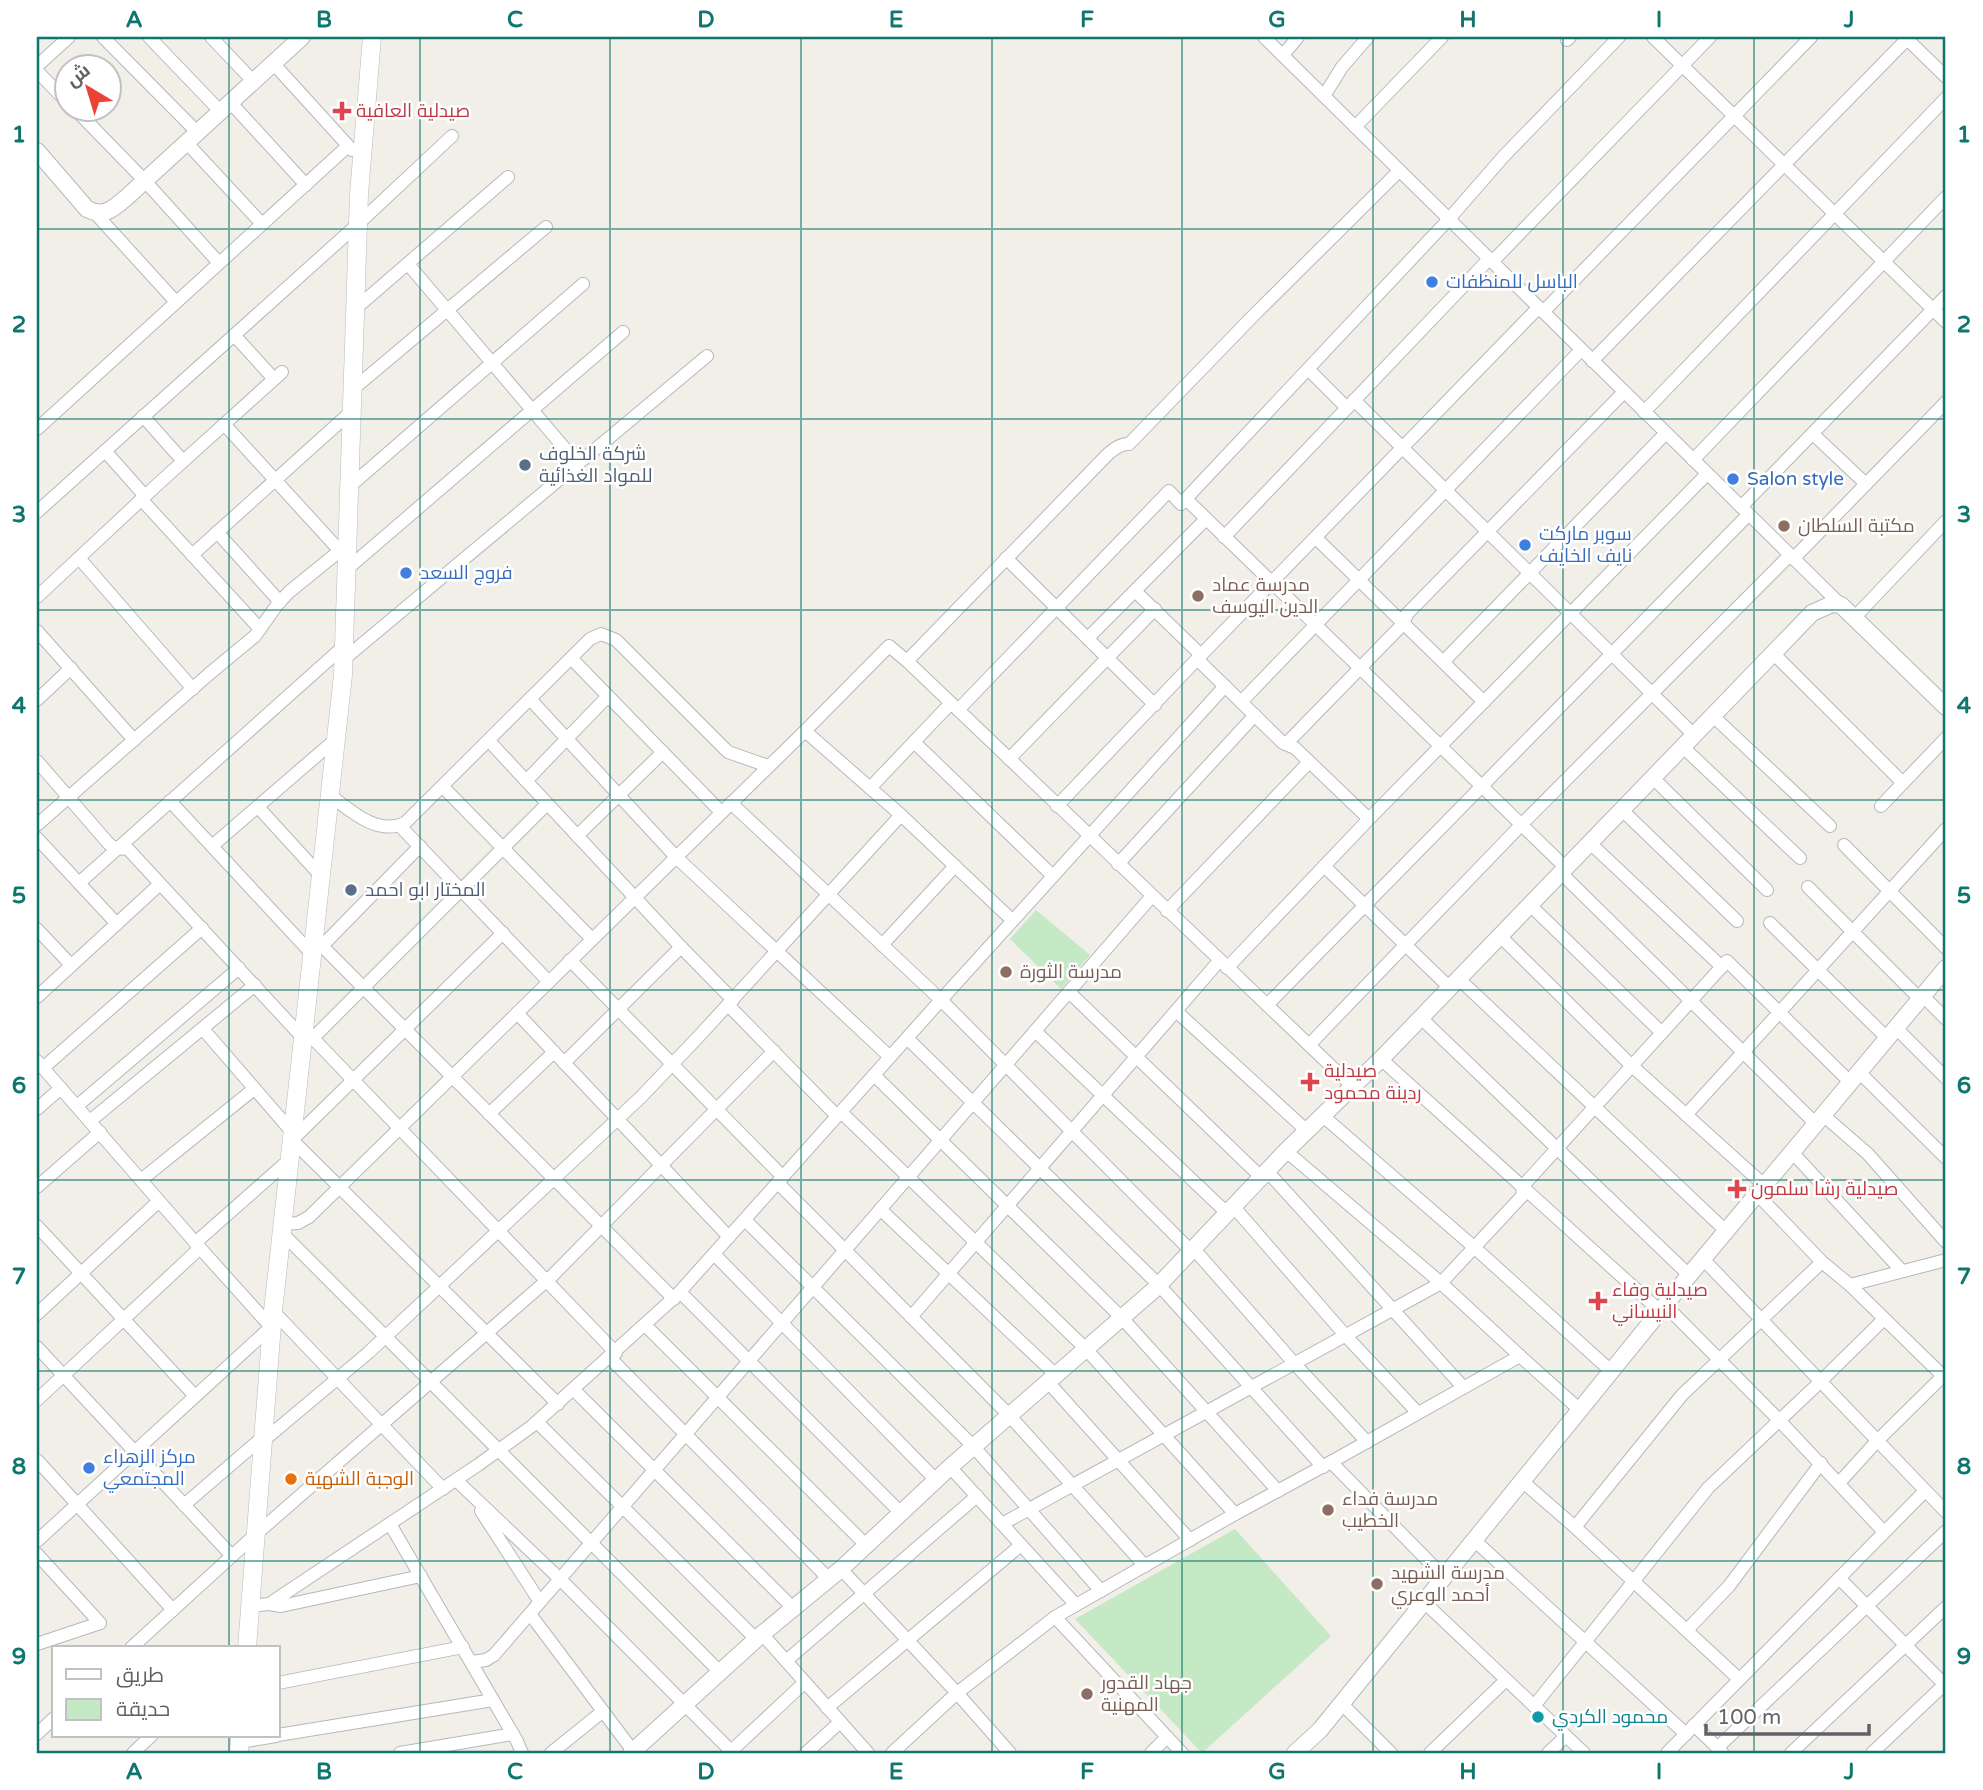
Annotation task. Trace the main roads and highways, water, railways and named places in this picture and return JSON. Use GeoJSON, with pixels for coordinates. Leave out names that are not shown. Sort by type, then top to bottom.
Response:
{"type":"FeatureCollection","features":[{"type":"Feature","properties":{"kind":"main road"},"geometry":{"type":"LineString","coordinates":[[246,1646],[272,1319],[289,1160],[307,1035],[343,654],[346,570],[344,548],[349,487],[358,224],[372,37]]}},
{"type":"Feature","properties":{"kind":"place","name":"صيدلية العافية"},"geometry":{"type":"Point","coordinates":[342,111]}},
{"type":"Feature","properties":{"kind":"place","name":"الباسل للمنظفات"},"geometry":{"type":"Point","coordinates":[1432,282]}},
{"type":"Feature","properties":{"kind":"place","name":"شركة الخلوف للمواد الغذائية"},"geometry":{"type":"Point","coordinates":[525,465]}},
{"type":"Feature","properties":{"kind":"place","name":"Salon style"},"geometry":{"type":"Point","coordinates":[1733,479]}},
{"type":"Feature","properties":{"kind":"place","name":"مكتبة السلطان"},"geometry":{"type":"Point","coordinates":[1784,526]}},
{"type":"Feature","properties":{"kind":"place","name":"سوبر ماركت نايف الخايف"},"geometry":{"type":"Point","coordinates":[1525,545]}},
{"type":"Feature","properties":{"kind":"place","name":"فروج السعد"},"geometry":{"type":"Point","coordinates":[406,573]}},
{"type":"Feature","properties":{"kind":"place","name":"مدرسة عماد الدين اليوسف"},"geometry":{"type":"Point","coordinates":[1198,596]}},
{"type":"Feature","properties":{"kind":"place","name":"المختار ابو احمد"},"geometry":{"type":"Point","coordinates":[351,890]}},
{"type":"Feature","properties":{"kind":"place","name":"مدرسة الثورة"},"geometry":{"type":"Point","coordinates":[1006,972]}},
{"type":"Feature","properties":{"kind":"place","name":"صيدلية ردينة محمود"},"geometry":{"type":"Point","coordinates":[1310,1082]}},
{"type":"Feature","properties":{"kind":"place","name":"صيدلية رشا سلمون"},"geometry":{"type":"Point","coordinates":[1737,1189]}},
{"type":"Feature","properties":{"kind":"place","name":"صيدلية وفاء النيساني"},"geometry":{"type":"Point","coordinates":[1598,1301]}},
{"type":"Feature","properties":{"kind":"place","name":"مركز الزهراء المجتمعي"},"geometry":{"type":"Point","coordinates":[89,1468]}},
{"type":"Feature","properties":{"kind":"place","name":"الوجبة الشهية"},"geometry":{"type":"Point","coordinates":[291,1479]}},
{"type":"Feature","properties":{"kind":"place","name":"مدرسة فداء الخطيب"},"geometry":{"type":"Point","coordinates":[1328,1510]}},
{"type":"Feature","properties":{"kind":"place","name":"مدرسة الشهيد أحمد الوعري"},"geometry":{"type":"Point","coordinates":[1377,1584]}},
{"type":"Feature","properties":{"kind":"place","name":"جهاد القدور المهنية"},"geometry":{"type":"Point","coordinates":[1087,1694]}},
{"type":"Feature","properties":{"kind":"place","name":"محمود الكردي"},"geometry":{"type":"Point","coordinates":[1538,1717]}}]}
